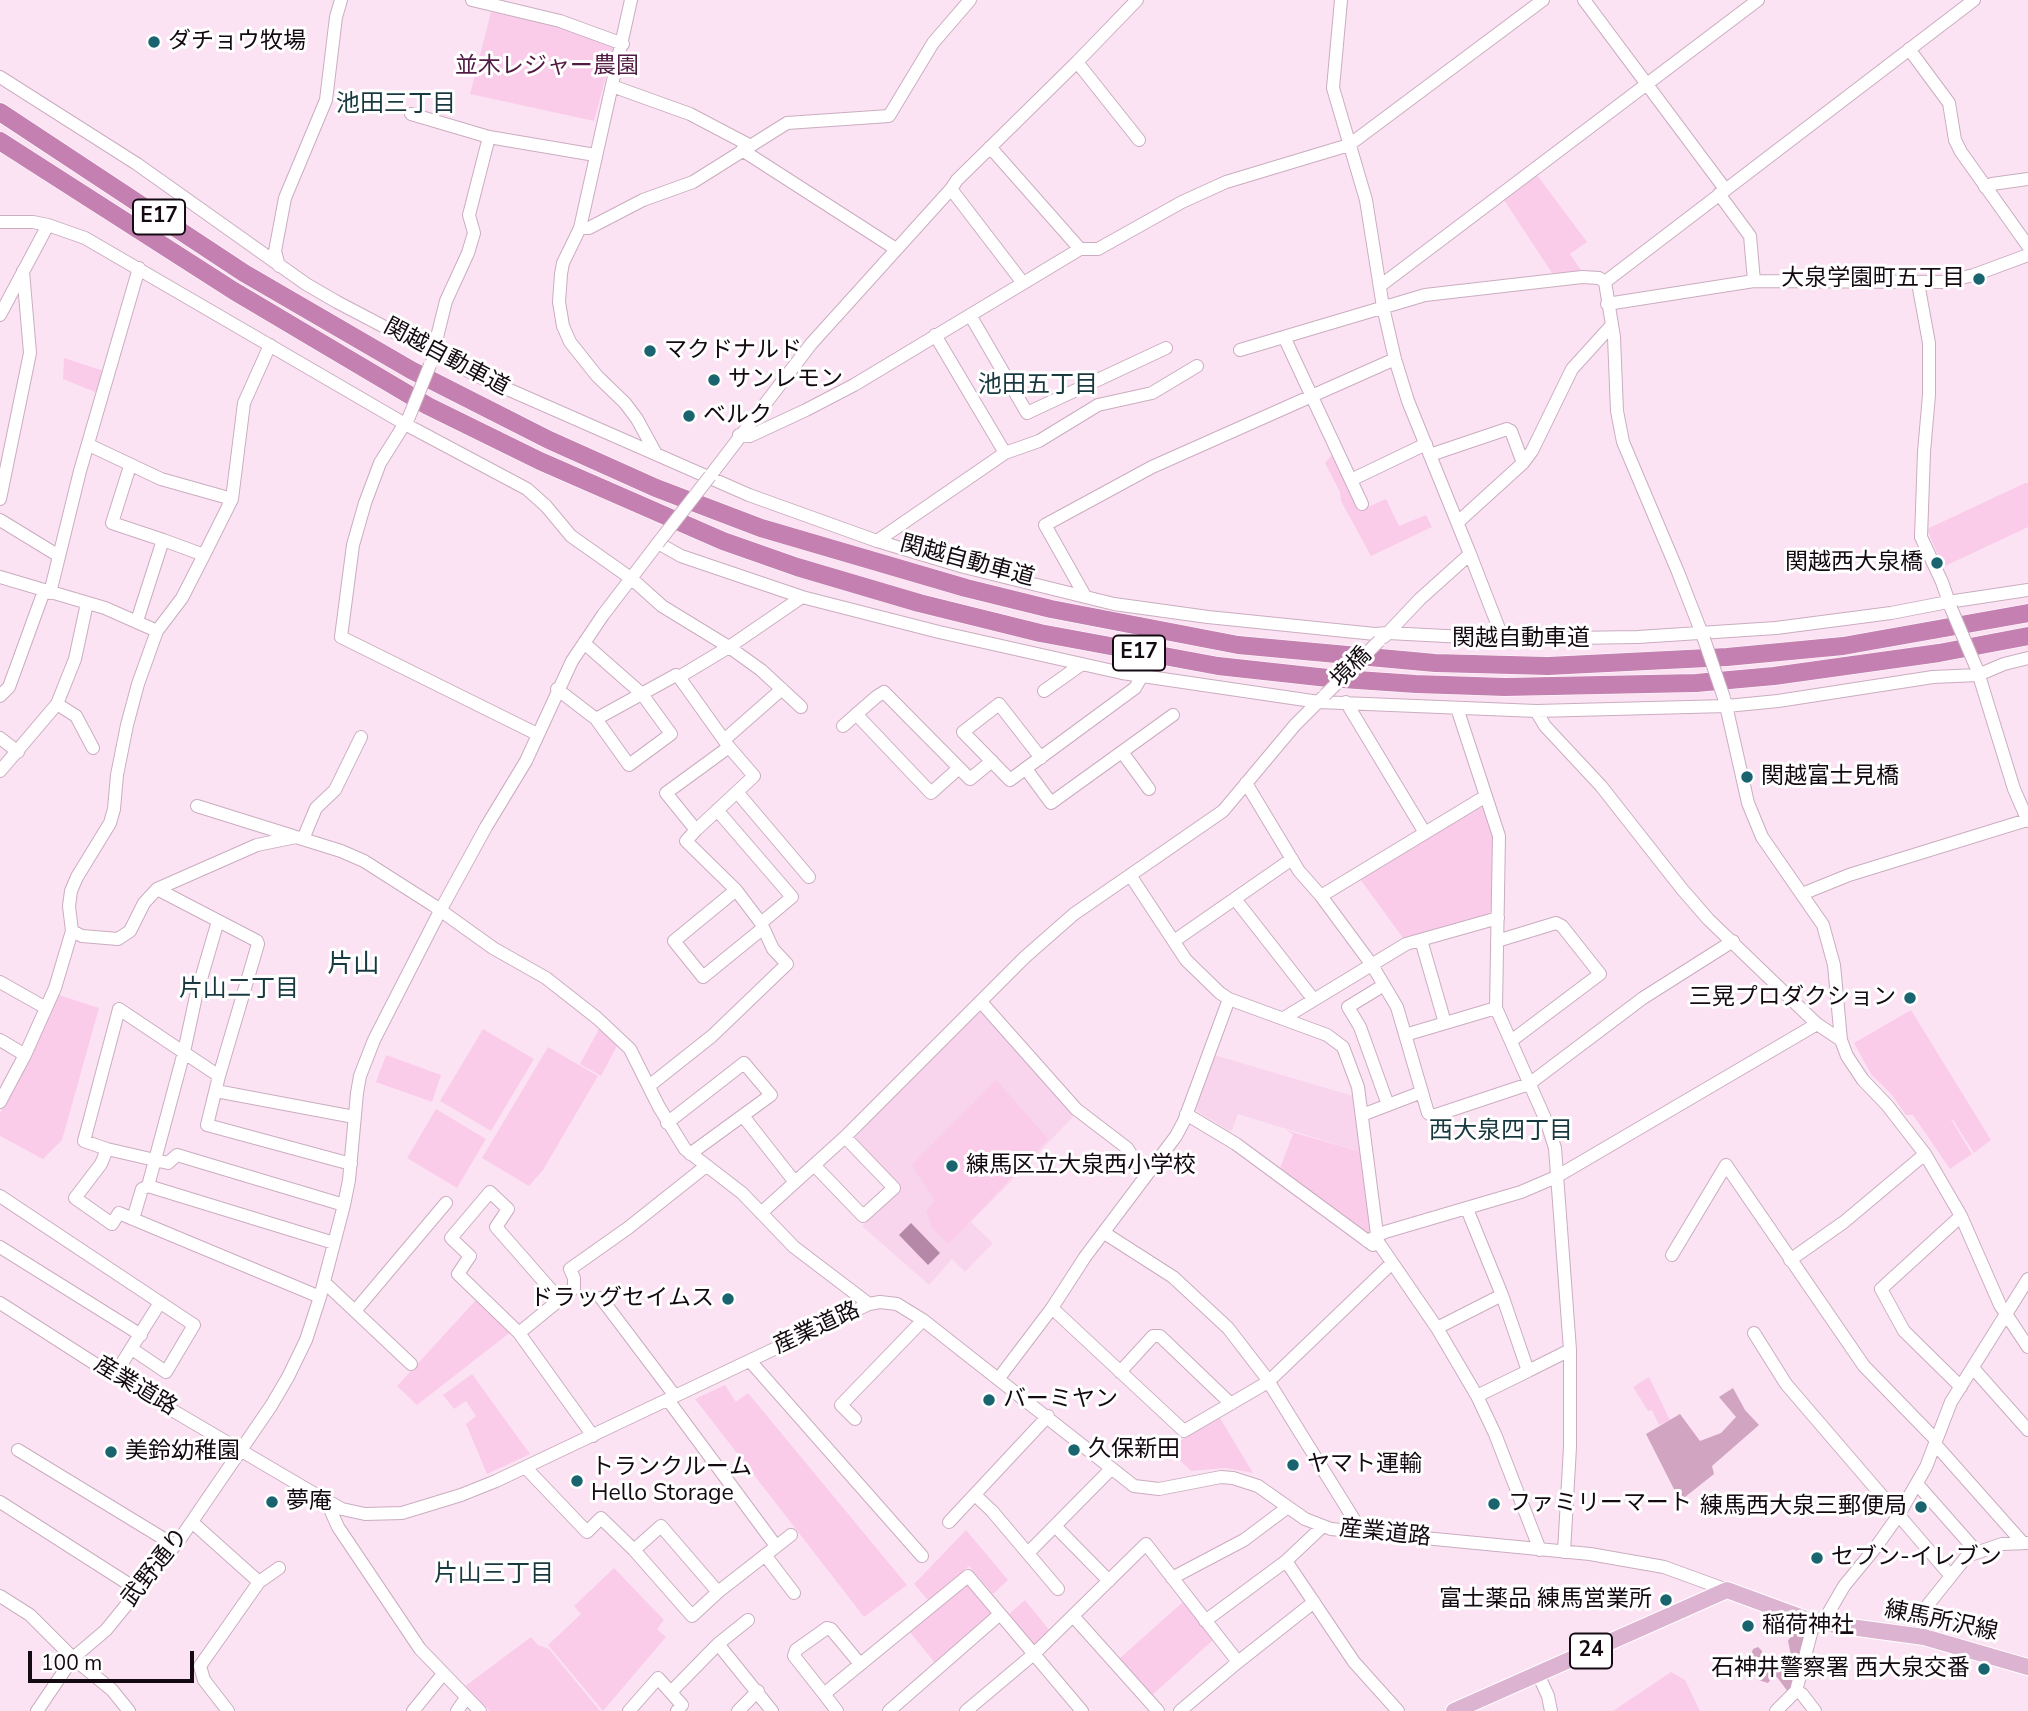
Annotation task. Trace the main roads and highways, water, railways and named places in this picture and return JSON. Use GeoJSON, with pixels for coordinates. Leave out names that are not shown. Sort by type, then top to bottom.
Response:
{"type":"FeatureCollection","features":[{"type":"Feature","properties":{"kind":"highway","name":"関越自動車道"},"geometry":{"type":"LineString","coordinates":[[0,112],[244,273],[411,370],[549,440],[656,488],[761,528],[965,588],[1051,609],[1238,645],[1435,663],[1535,666],[1703,658],[1843,646],[2028,613]]}},
{"type":"Feature","properties":{"kind":"highway","name":"関越自動車道"},"geometry":{"type":"LineString","coordinates":[[0,141],[234,291],[428,405],[540,461],[631,503],[797,567],[986,620],[1094,644],[1219,666],[1328,678],[1505,687],[1696,683],[1774,676],[1939,653],[2028,636]]}},
{"type":"Feature","properties":{"kind":"main road","name":"練馬所沢線"},"geometry":{"type":"LineString","coordinates":[[1454,1711],[1727,1590],[1818,1623],[1924,1637],[2028,1667]]}},
{"type":"Feature","properties":{"kind":"place","name":"ダチョウ牧場"},"geometry":{"type":"Point","coordinates":[154,42]}},
{"type":"Feature","properties":{"kind":"place","name":"大泉学園町五丁目"},"geometry":{"type":"Point","coordinates":[1979,279]}},
{"type":"Feature","properties":{"kind":"place","name":"マクドナルド"},"geometry":{"type":"Point","coordinates":[650,351]}},
{"type":"Feature","properties":{"kind":"place","name":"サンレモン"},"geometry":{"type":"Point","coordinates":[714,380]}},
{"type":"Feature","properties":{"kind":"place","name":"ベルク"},"geometry":{"type":"Point","coordinates":[689,416]}},
{"type":"Feature","properties":{"kind":"place","name":"関越西大泉橋"},"geometry":{"type":"Point","coordinates":[1937,563]}},
{"type":"Feature","properties":{"kind":"place","name":"関越富士見橋"},"geometry":{"type":"Point","coordinates":[1747,777]}},
{"type":"Feature","properties":{"kind":"place","name":"三晃プロダクション"},"geometry":{"type":"Point","coordinates":[1910,998]}},
{"type":"Feature","properties":{"kind":"place","name":"練馬区立大泉西小学校"},"geometry":{"type":"Point","coordinates":[952,1166]}},
{"type":"Feature","properties":{"kind":"place","name":"ドラッグセイムス"},"geometry":{"type":"Point","coordinates":[728,1299]}},
{"type":"Feature","properties":{"kind":"place","name":"バーミヤン"},"geometry":{"type":"Point","coordinates":[989,1400]}},
{"type":"Feature","properties":{"kind":"place","name":"久保新田"},"geometry":{"type":"Point","coordinates":[1074,1450]}},
{"type":"Feature","properties":{"kind":"place","name":"美鈴幼稚園"},"geometry":{"type":"Point","coordinates":[111,1452]}},
{"type":"Feature","properties":{"kind":"place","name":"ヤマト運輸"},"geometry":{"type":"Point","coordinates":[1293,1465]}},
{"type":"Feature","properties":{"kind":"place","name":"トランクルーム Hello Storage"},"geometry":{"type":"Point","coordinates":[577,1481]}},
{"type":"Feature","properties":{"kind":"place","name":"夢庵"},"geometry":{"type":"Point","coordinates":[272,1502]}},
{"type":"Feature","properties":{"kind":"place","name":"ファミリーマート"},"geometry":{"type":"Point","coordinates":[1494,1504]}},
{"type":"Feature","properties":{"kind":"place","name":"練馬西大泉三郵便局"},"geometry":{"type":"Point","coordinates":[1921,1507]}},
{"type":"Feature","properties":{"kind":"place","name":"セブン-イレブン"},"geometry":{"type":"Point","coordinates":[1817,1558]}},
{"type":"Feature","properties":{"kind":"place","name":"富士薬品 練馬営業所"},"geometry":{"type":"Point","coordinates":[1666,1600]}},
{"type":"Feature","properties":{"kind":"place","name":"稲荷神社"},"geometry":{"type":"Point","coordinates":[1748,1626]}},
{"type":"Feature","properties":{"kind":"place","name":"石神井警察署 西大泉交番"},"geometry":{"type":"Point","coordinates":[1984,1669]}},
{"type":"Feature","properties":{"kind":"district","name":"池田三丁目"},"geometry":{"type":"Point","coordinates":[396,105]}},
{"type":"Feature","properties":{"kind":"district","name":"池田五丁目"},"geometry":{"type":"Point","coordinates":[1038,386]}},
{"type":"Feature","properties":{"kind":"district","name":"片山"},"geometry":{"type":"Point","coordinates":[353,966]}},
{"type":"Feature","properties":{"kind":"district","name":"片山二丁目"},"geometry":{"type":"Point","coordinates":[239,990]}},
{"type":"Feature","properties":{"kind":"district","name":"西大泉四丁目"},"geometry":{"type":"Point","coordinates":[1501,1132]}},
{"type":"Feature","properties":{"kind":"district","name":"片山三丁目"},"geometry":{"type":"Point","coordinates":[494,1575]}},
{"type":"Feature","properties":{"kind":"park label","name":"並木レジャー農園"},"geometry":{"type":"Point","coordinates":[547,67]}}]}
